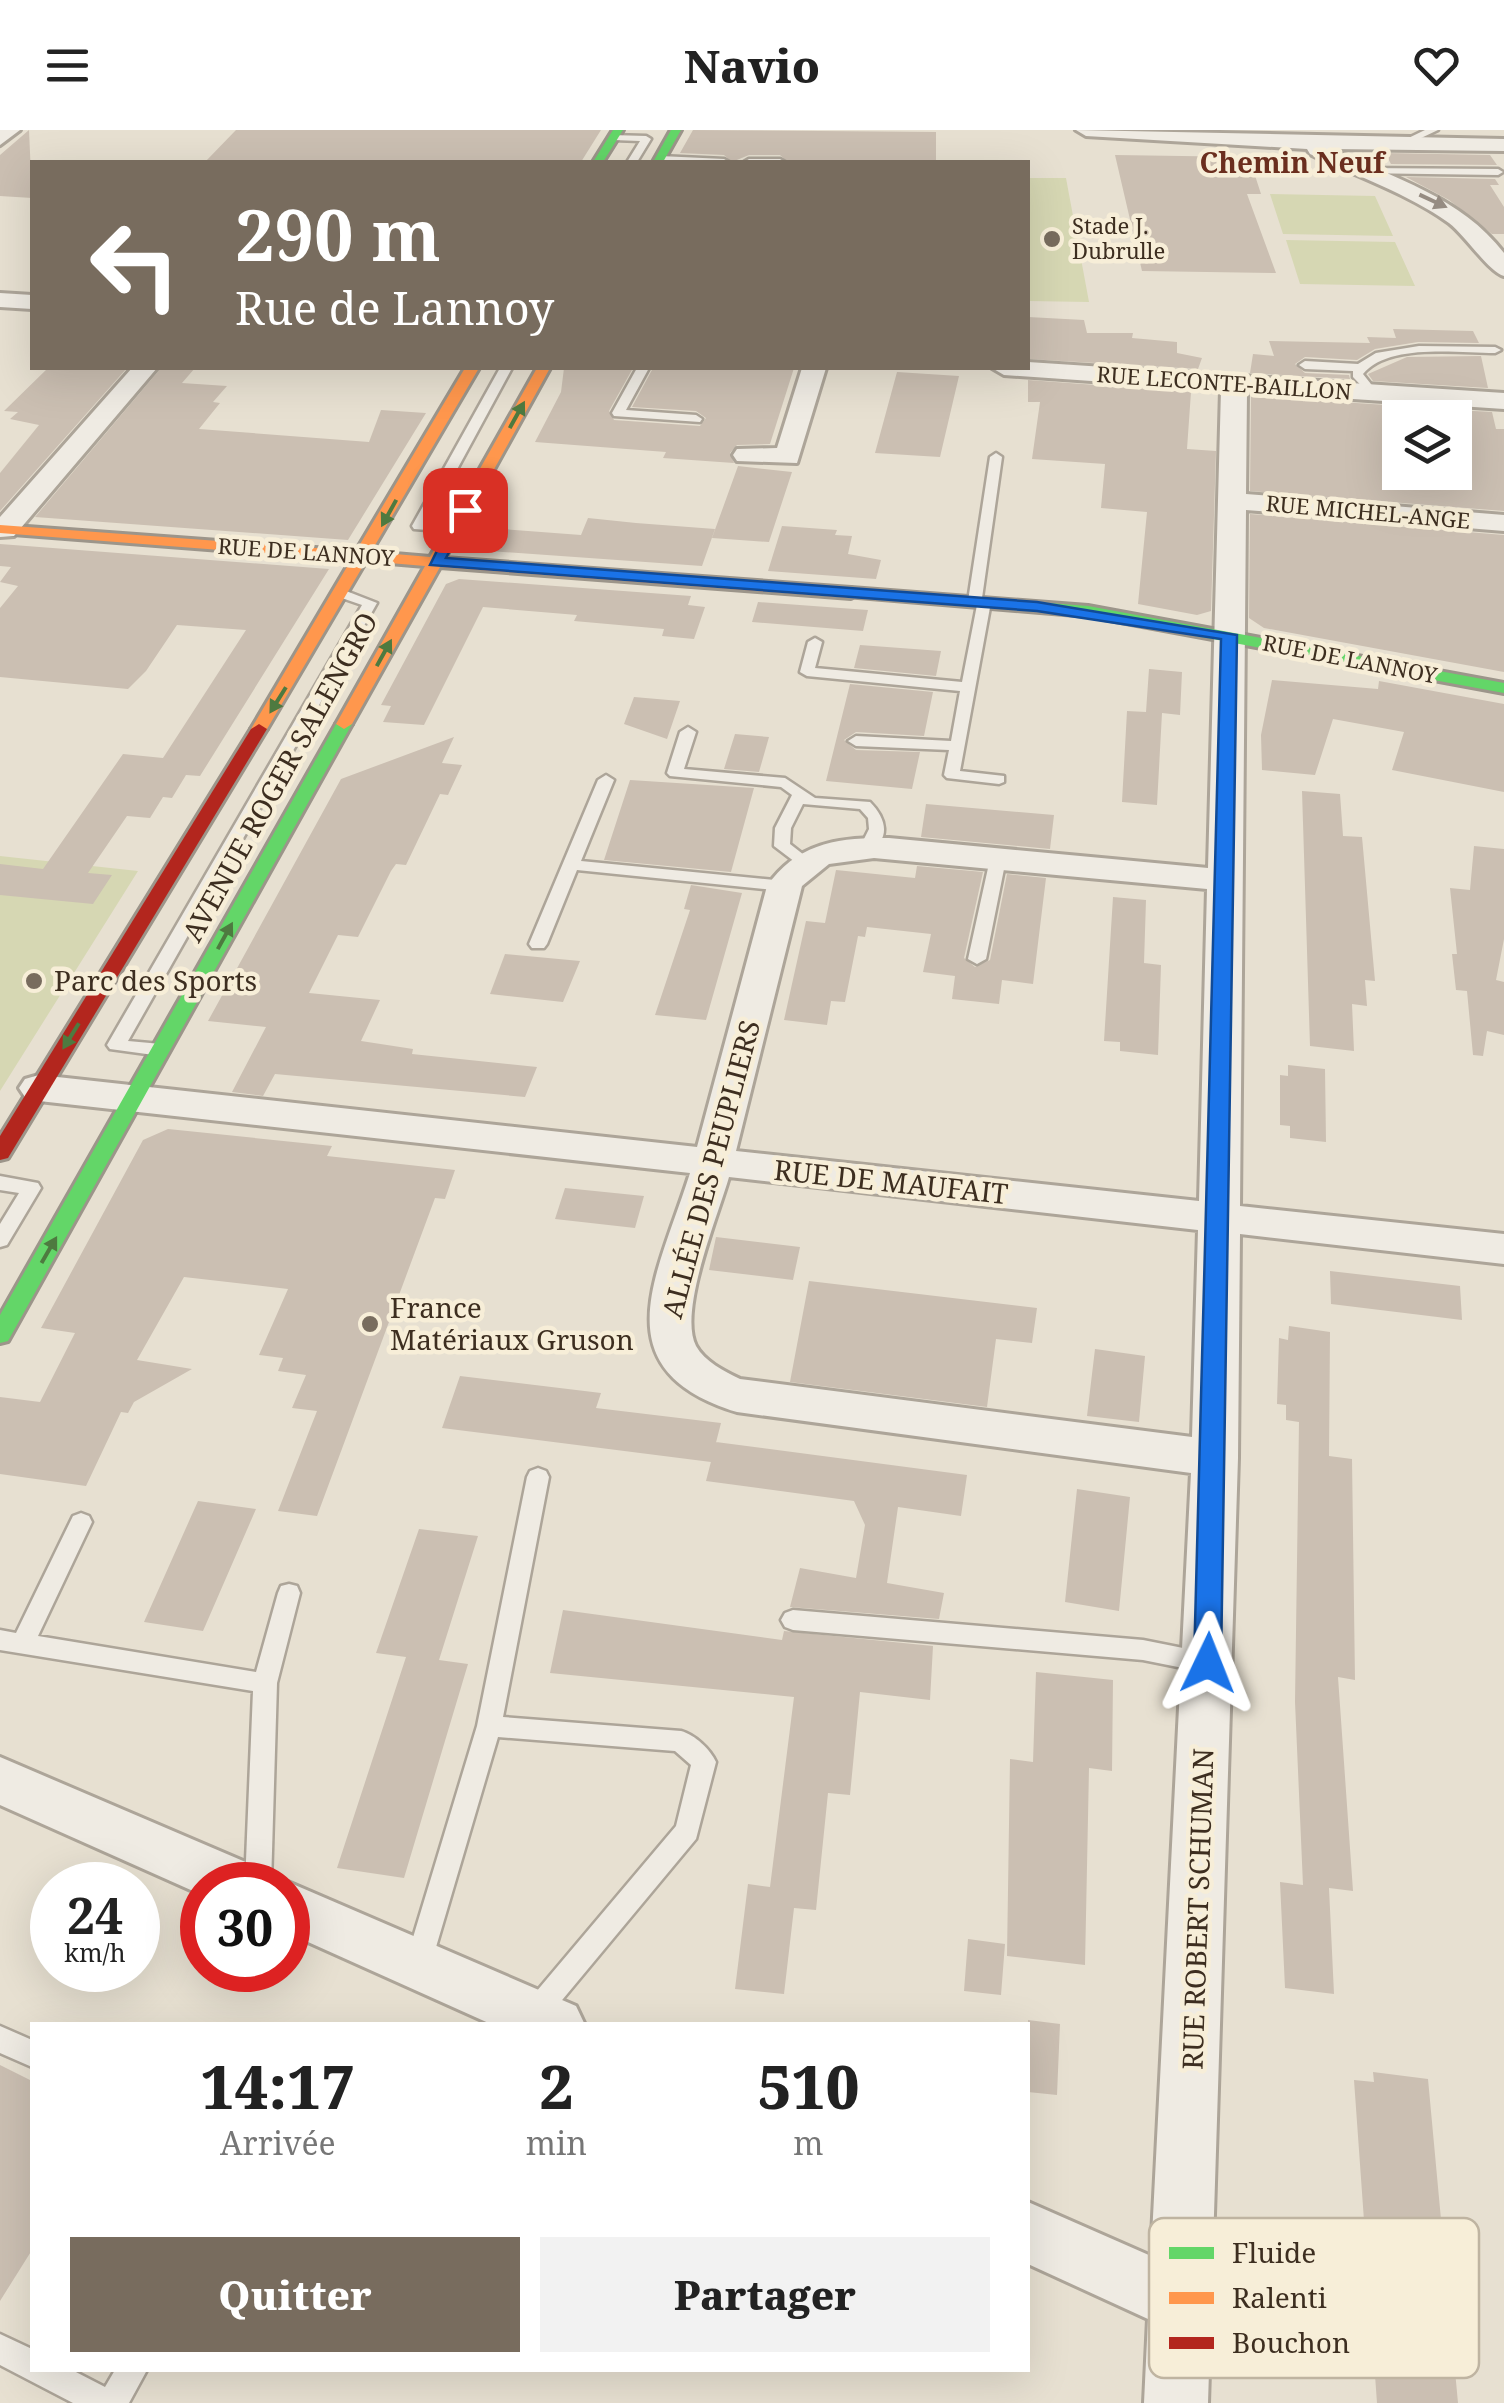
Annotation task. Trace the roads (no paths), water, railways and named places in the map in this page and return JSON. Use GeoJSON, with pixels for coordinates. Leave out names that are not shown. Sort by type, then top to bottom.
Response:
{"type":"FeatureCollection","features":[{"type":"Feature","properties":{"kind":"main road"},"geometry":{"type":"LineString","coordinates":[[660,160],[676,130]]}},
{"type":"Feature","properties":{"kind":"main road"},"geometry":{"type":"LineString","coordinates":[[599,160],[616,134]]}},
{"type":"Feature","properties":{"kind":"main road","name":"AVENUE ROGER SALENGRO"},"geometry":{"type":"LineString","coordinates":[[0,1153],[365,556],[471,370]]}},
{"type":"Feature","properties":{"kind":"main road","name":"AVENUE ROGER SALENGRO"},"geometry":{"type":"LineString","coordinates":[[0,1335],[161,1050],[255,842],[436,562],[543,370]]}},
{"type":"Feature","properties":{"kind":"main road","name":"RUE DE LANNOY"},"geometry":{"type":"LineString","coordinates":[[2,530],[1088,611],[1504,688]]}},
{"type":"Feature","properties":{"kind":"street"},"geometry":{"type":"LineString","coordinates":[[0,139],[10,130]]}},
{"type":"Feature","properties":{"kind":"street"},"geometry":{"type":"LineString","coordinates":[[1086,130],[1304,143],[1504,145]]}},
{"type":"Feature","properties":{"kind":"street"},"geometry":{"type":"LineString","coordinates":[[1281,130],[1460,216],[1479,232],[1504,269]]}},
{"type":"Feature","properties":{"kind":"street"},"geometry":{"type":"LineString","coordinates":[[0,300],[30,302]]}},
{"type":"Feature","properties":{"kind":"street"},"geometry":{"type":"LineString","coordinates":[[2,530],[143,370]]}},
{"type":"Feature","properties":{"kind":"street"},"geometry":{"type":"LineString","coordinates":[[746,455],[788,457],[813,370]]}},
{"type":"Feature","properties":{"kind":"street","name":"RUE LECONTE-BAILLON"},"geometry":{"type":"LineString","coordinates":[[1030,370],[1504,401]]}},
{"type":"Feature","properties":{"kind":"street","name":"RUE ROBERT SCHUMAN"},"geometry":{"type":"LineString","coordinates":[[1185,2218],[1216,1458],[1234,383]]}},
{"type":"Feature","properties":{"kind":"street","name":"RUE MICHEL-ANGE"},"geometry":{"type":"LineString","coordinates":[[1232,502],[1504,523]]}},
{"type":"Feature","properties":{"kind":"street"},"geometry":{"type":"LineString","coordinates":[[795,874],[831,851],[868,848],[1226,880]]}},
{"type":"Feature","properties":{"kind":"street","name":"ALLÉE DES PEUPLIERS"},"geometry":{"type":"LineString","coordinates":[[795,874],[668,1313],[668,1331],[677,1355],[717,1389],[757,1400],[1216,1458]]}},
{"type":"Feature","properties":{"kind":"street","name":"RUE DE MAUFAIT"},"geometry":{"type":"LineString","coordinates":[[39,1088],[1504,1249]]}},
{"type":"Feature","properties":{"kind":"street"},"geometry":{"type":"LineString","coordinates":[[0,1780],[186,1862]]}},
{"type":"Feature","properties":{"kind":"street"},"geometry":{"type":"LineString","coordinates":[[310,1917],[544,2020]]}},
{"type":"Feature","properties":{"kind":"street"},"geometry":{"type":"LineString","coordinates":[[1030,2234],[1149,2287]]}},
{"type":"Feature","properties":{"kind":"street","name":"RUE ROBERT SCHUMAN"},"geometry":{"type":"LineString","coordinates":[[1176,2403],[1177,2378]]}},
{"type":"Feature","properties":{"kind":"lane"},"geometry":{"type":"LineString","coordinates":[[1400,144],[1432,130]]}},
{"type":"Feature","properties":{"kind":"lane"},"geometry":{"type":"LineString","coordinates":[[616,134],[646,140],[633,160]]}},
{"type":"Feature","properties":{"kind":"lane"},"geometry":{"type":"LineString","coordinates":[[1361,171],[1498,172]]}},
{"type":"Feature","properties":{"kind":"lane"},"geometry":{"type":"LineString","coordinates":[[1372,393],[1357,374],[1372,357],[1404,350],[1496,350]]}},
{"type":"Feature","properties":{"kind":"lane"},"geometry":{"type":"LineString","coordinates":[[1305,366],[1359,368]]}},
{"type":"Feature","properties":{"kind":"lane"},"geometry":{"type":"LineString","coordinates":[[454,528],[418,526],[505,370]]}},
{"type":"Feature","properties":{"kind":"lane"},"geometry":{"type":"LineString","coordinates":[[643,370],[618,414],[696,418]]}},
{"type":"Feature","properties":{"kind":"lane"},"geometry":{"type":"LineString","coordinates":[[996,456],[968,687],[952,774],[999,779]]}},
{"type":"Feature","properties":{"kind":"lane"},"geometry":{"type":"LineString","coordinates":[[161,1050],[116,1045],[255,842],[370,603],[341,593]]}},
{"type":"Feature","properties":{"kind":"lane"},"geometry":{"type":"LineString","coordinates":[[815,642],[808,672],[968,687]]}},
{"type":"Feature","properties":{"kind":"lane"},"geometry":{"type":"LineString","coordinates":[[688,732],[675,773],[785,784],[811,802],[864,805],[876,816],[878,829],[868,848]]}},
{"type":"Feature","properties":{"kind":"lane"},"geometry":{"type":"LineString","coordinates":[[856,741],[957,746]]}},
{"type":"Feature","properties":{"kind":"lane"},"geometry":{"type":"LineString","coordinates":[[538,944],[606,780]]}},
{"type":"Feature","properties":{"kind":"lane"},"geometry":{"type":"LineString","coordinates":[[571,865],[795,874],[782,846],[783,828],[800,794]]}},
{"type":"Feature","properties":{"kind":"lane"},"geometry":{"type":"LineString","coordinates":[[977,959],[998,860]]}},
{"type":"Feature","properties":{"kind":"lane"},"geometry":{"type":"LineString","coordinates":[[0,1184],[31,1188],[0,1240]]}},
{"type":"Feature","properties":{"kind":"lane"},"geometry":{"type":"LineString","coordinates":[[418,1964],[488,1726],[538,1477]]}},
{"type":"Feature","properties":{"kind":"lane"},"geometry":{"type":"LineString","coordinates":[[82,1522],[12,1641],[265,1683]]}},
{"type":"Feature","properties":{"kind":"lane"},"geometry":{"type":"LineString","coordinates":[[259,1862],[265,1683],[289,1594]]}},
{"type":"Feature","properties":{"kind":"lane"},"geometry":{"type":"LineString","coordinates":[[793,1620],[1143,1650],[1208,1663]]}},
{"type":"Feature","properties":{"kind":"lane"},"geometry":{"type":"LineString","coordinates":[[488,1726],[682,1741],[704,1762],[688,1830],[544,2020]]}},
{"type":"Feature","properties":{"kind":"lane"},"geometry":{"type":"LineString","coordinates":[[0,2039],[30,2053]]}},
{"type":"Feature","properties":{"kind":"lane"},"geometry":{"type":"LineString","coordinates":[[0,2349],[30,2365]]}},
{"type":"Feature","properties":{"kind":"lane"},"geometry":{"type":"LineString","coordinates":[[46,2372],[109,2403],[131,2372]]}},
{"type":"Feature","properties":{"kind":"place","name":"Stade J. Dubrulle"},"geometry":{"type":"Point","coordinates":[1052,239]}},
{"type":"Feature","properties":{"kind":"place","name":"Parc des Sports"},"geometry":{"type":"Point","coordinates":[34,981]}},
{"type":"Feature","properties":{"kind":"place","name":"France Matériaux Gruson"},"geometry":{"type":"Point","coordinates":[370,1324]}},
{"type":"Feature","properties":{"kind":"district","name":"Chemin Neuf"},"geometry":{"type":"Point","coordinates":[1292,163]}}]}
